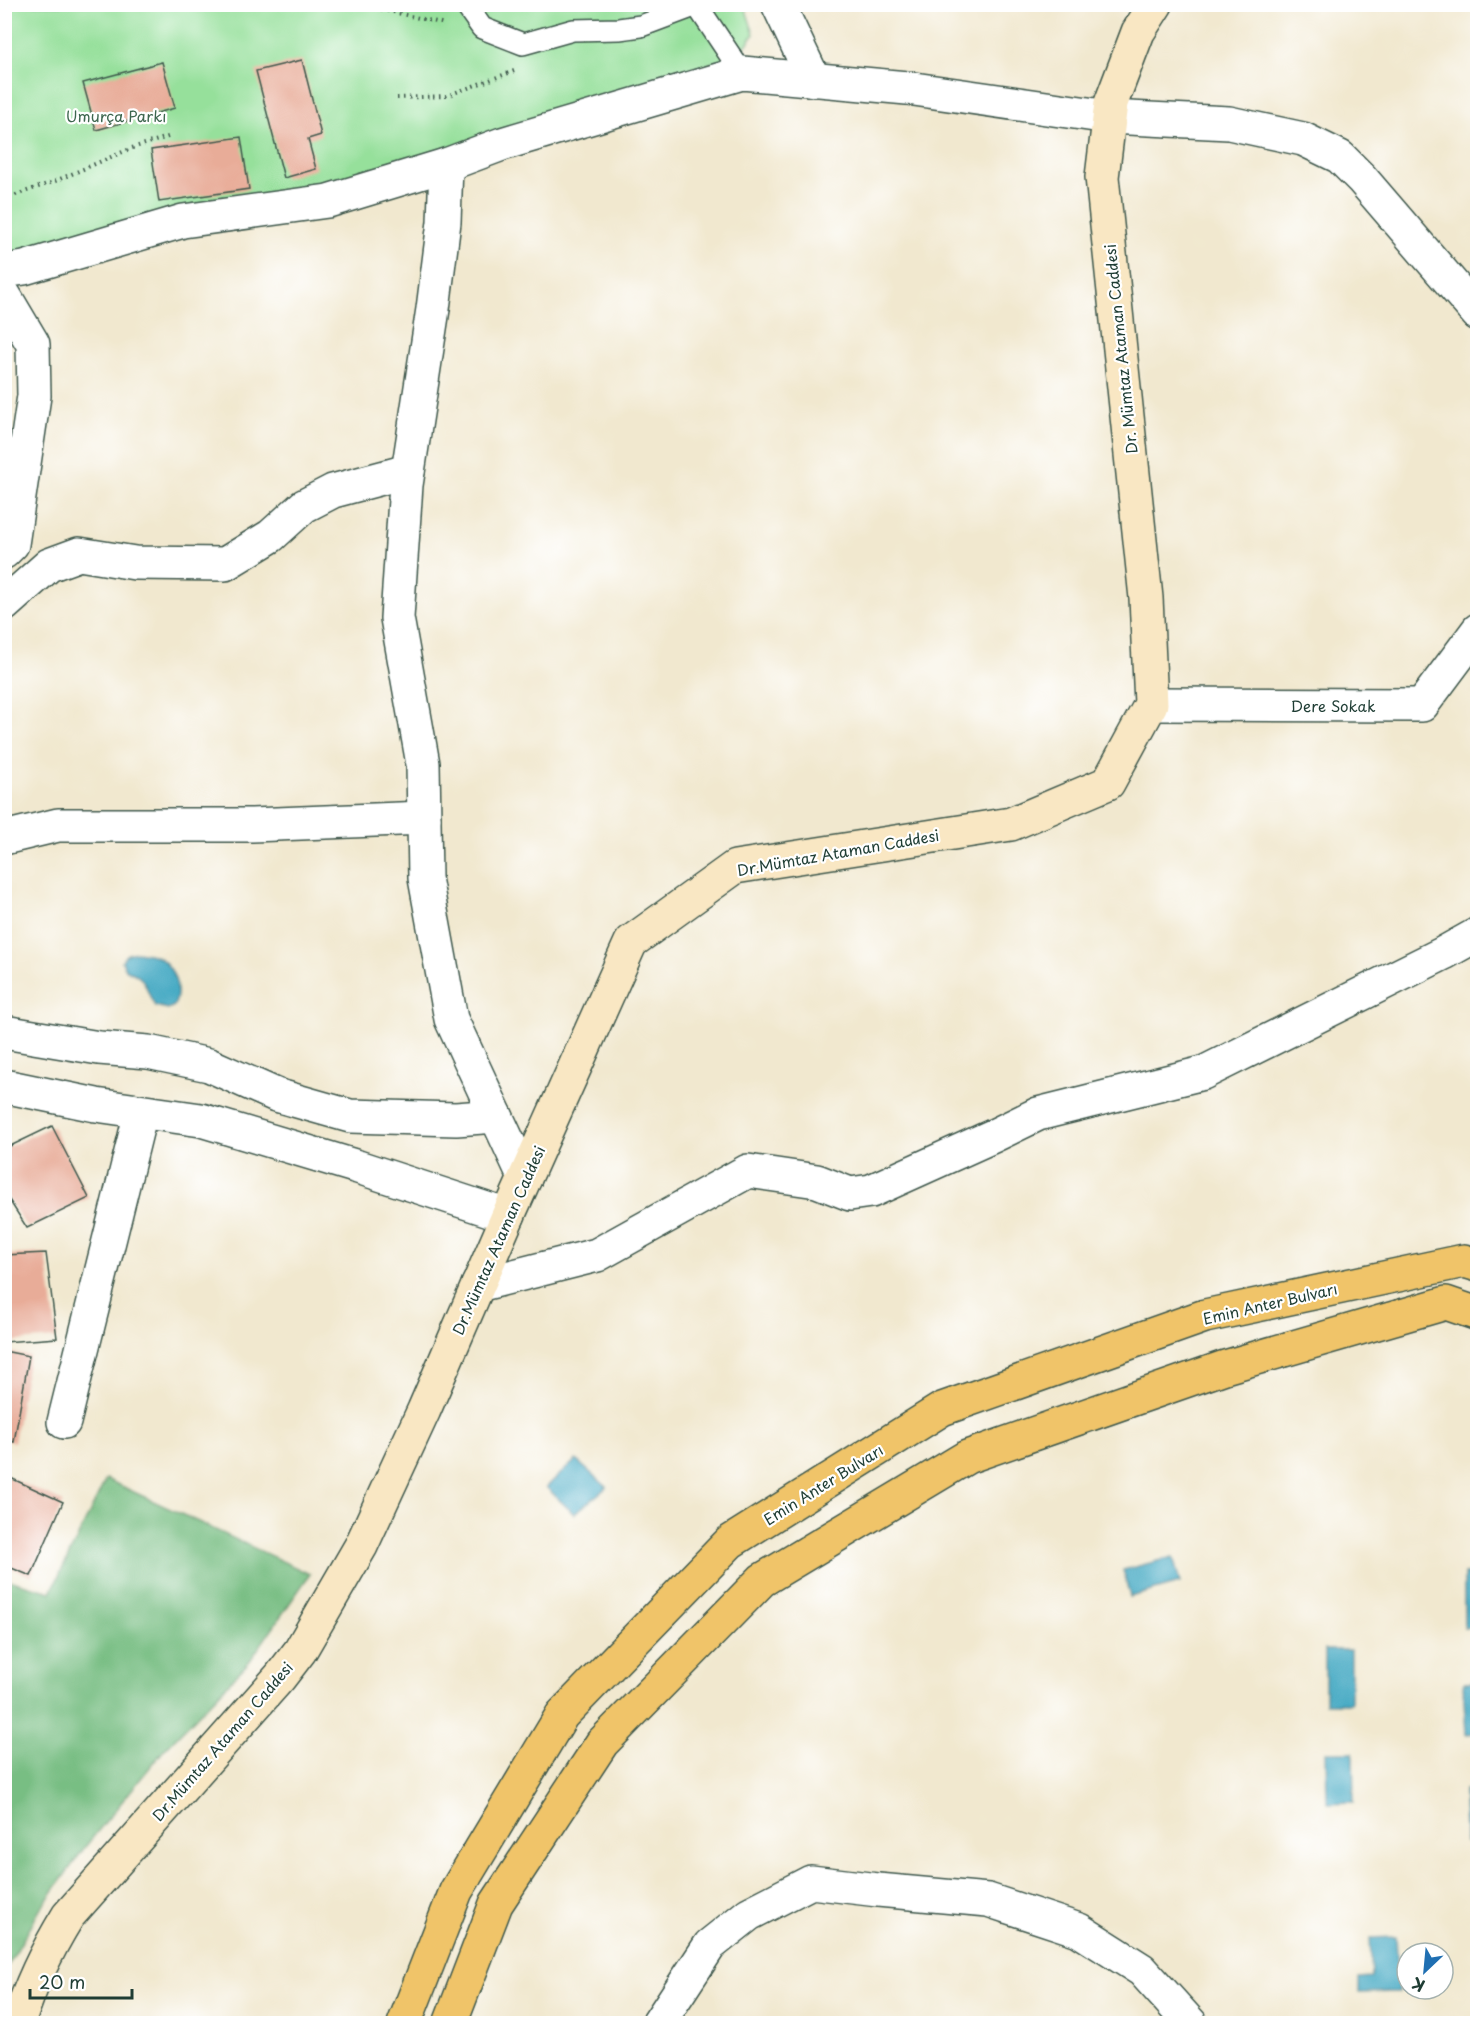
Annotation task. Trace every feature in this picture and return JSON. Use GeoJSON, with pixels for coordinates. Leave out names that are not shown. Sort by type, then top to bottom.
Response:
{"type":"FeatureCollection","features":[{"type":"Feature","properties":{"kind":"highway","name":"Emin Anter Bulvarı"},"geometry":{"type":"LineString","coordinates":[[404,2024],[456,1891],[562,1715],[730,1542],[942,1408],[1205,1316],[1464,1261],[1478,1265]]}},
{"type":"Feature","properties":{"kind":"highway"},"geometry":{"type":"LineString","coordinates":[[450,2024],[496,1904],[602,1743],[762,1580],[966,1457],[1225,1367],[1446,1303],[1478,1314]]}},
{"type":"Feature","properties":{"kind":"street"},"geometry":{"type":"LineString","coordinates":[[778,4],[814,80]]}},
{"type":"Feature","properties":{"kind":"street","name":"Dr. Mümtaz Ataman Caddesi"},"geometry":{"type":"LineString","coordinates":[[1151,704],[1146,598],[1102,177],[1111,104],[1138,32],[1156,4]]}},
{"type":"Feature","properties":{"kind":"street"},"geometry":{"type":"LineString","coordinates":[[4,270],[24,267],[183,220],[328,201],[446,165],[502,144],[742,73],[907,88],[1109,117],[1229,123],[1303,139],[1340,157],[1362,179],[1478,314]]}},
{"type":"Feature","properties":{"kind":"street"},"geometry":{"type":"LineString","coordinates":[[446,165],[444,222],[436,287],[408,471],[397,618],[423,764],[425,878],[452,1019],[525,1178]]}},
{"type":"Feature","properties":{"kind":"street"},"geometry":{"type":"LineString","coordinates":[[4,295],[33,344],[34,396],[12,544],[4,552]]}},
{"type":"Feature","properties":{"kind":"street"},"geometry":{"type":"LineString","coordinates":[[4,605],[49,565],[79,554],[135,563],[225,564],[271,536],[304,506],[333,491],[408,471]]}},
{"type":"Feature","properties":{"kind":"street","name":"Dere Sokak"},"geometry":{"type":"LineString","coordinates":[[1151,704],[1422,705],[1478,630]]}},
{"type":"Feature","properties":{"kind":"street","name":"Dr.Mümtaz Ataman Caddesi"},"geometry":{"type":"LineString","coordinates":[[18,2024],[37,1971],[49,1946],[68,1916],[265,1695],[306,1642],[361,1546],[424,1410],[631,942],[735,867],[1011,824],[1108,783],[1151,704]]}},
{"type":"Feature","properties":{"kind":"street"},"geometry":{"type":"LineString","coordinates":[[4,838],[58,825],[252,825],[424,818]]}},
{"type":"Feature","properties":{"kind":"street"},"geometry":{"type":"LineString","coordinates":[[478,1285],[597,1255],[748,1171],[817,1181],[850,1194],[871,1191],[1038,1114],[1203,1073],[1444,953],[1478,933]]}},
{"type":"Feature","properties":{"kind":"street"},"geometry":{"type":"LineString","coordinates":[[4,1032],[99,1048],[148,1052],[209,1065],[276,1095],[350,1116],[456,1119],[496,1116]]}},
{"type":"Feature","properties":{"kind":"street"},"geometry":{"type":"LineString","coordinates":[[4,1086],[96,1105],[201,1120],[358,1167],[508,1216]]}},
{"type":"Feature","properties":{"kind":"street"},"geometry":{"type":"LineString","coordinates":[[64,1422],[141,1112]]}},
{"type":"Feature","properties":{"kind":"street"},"geometry":{"type":"LineString","coordinates":[[658,2024],[710,1945],[749,1914],[811,1882],[988,1900],[1079,1930],[1142,1970],[1191,2024]]}},
{"type":"Feature","properties":{"kind":"lane"},"geometry":{"type":"LineString","coordinates":[[465,4],[482,28],[523,44],[573,30],[641,26],[697,5],[742,73]]}},
{"type":"Feature","properties":{"kind":"path"},"geometry":{"type":"LineString","coordinates":[[358,4],[447,24]]}},
{"type":"Feature","properties":{"kind":"path"},"geometry":{"type":"LineString","coordinates":[[397,98],[446,96],[524,67]]}},
{"type":"Feature","properties":{"kind":"path"},"geometry":{"type":"LineString","coordinates":[[4,199],[53,182],[132,148],[168,137]]}},
{"type":"Feature","properties":{"kind":"green space","name":"Umurça Parkı"},"geometry":{"type":"Polygon","coordinates":[[[744,4],[754,34],[739,55],[615,92],[332,189],[5,261],[5,5],[744,4]]]}},
{"type":"Feature","properties":{"kind":"green space"},"geometry":{"type":"Polygon","coordinates":[[[106,1479],[310,1574],[249,1662],[164,1750],[85,1847],[41,1908],[5,1971],[5,1579],[51,1592],[106,1479]]]}},
{"type":"Feature","properties":{"kind":"water"},"geometry":{"type":"Polygon","coordinates":[[[137,952],[156,956],[168,965],[177,985],[174,1006],[168,1009],[155,1006],[143,981],[125,969],[122,961],[125,956],[137,952]]]}},
{"type":"Feature","properties":{"kind":"water"},"geometry":{"type":"Polygon","coordinates":[[[576,1460],[607,1487],[574,1514],[546,1487],[576,1460]]]}},
{"type":"Feature","properties":{"kind":"water"},"geometry":{"type":"Polygon","coordinates":[[[1173,1557],[1180,1583],[1130,1597],[1123,1570],[1173,1557]]]}},
{"type":"Feature","properties":{"kind":"water"},"geometry":{"type":"Polygon","coordinates":[[[1477,1573],[1477,1628],[1464,1628],[1464,1574],[1477,1573]]]}},
{"type":"Feature","properties":{"kind":"water"},"geometry":{"type":"Polygon","coordinates":[[[1325,1650],[1351,1650],[1351,1703],[1325,1703],[1325,1650]]]}},
{"type":"Feature","properties":{"kind":"water"},"geometry":{"type":"Polygon","coordinates":[[[1477,1682],[1477,1733],[1466,1734],[1463,1683],[1477,1682]]]}},
{"type":"Feature","properties":{"kind":"water"},"geometry":{"type":"Polygon","coordinates":[[[1326,1752],[1353,1752],[1354,1802],[1327,1803],[1326,1752]]]}},
{"type":"Feature","properties":{"kind":"water"},"geometry":{"type":"Polygon","coordinates":[[[1477,1789],[1477,1842],[1465,1842],[1464,1790],[1477,1789]]]}},
{"type":"Feature","properties":{"kind":"water"},"geometry":{"type":"Polygon","coordinates":[[[1396,1937],[1395,1992],[1359,1993],[1359,1978],[1372,1977],[1370,1938],[1396,1937]]]}},
{"type":"Feature","properties":{"kind":"building"},"geometry":{"type":"Polygon","coordinates":[[[302,60],[321,135],[308,139],[316,169],[284,178],[256,71],[302,60]]]}},
{"type":"Feature","properties":{"kind":"building"},"geometry":{"type":"Polygon","coordinates":[[[162,62],[175,108],[96,130],[83,83],[162,62]]]}},
{"type":"Feature","properties":{"kind":"building"},"geometry":{"type":"Polygon","coordinates":[[[241,137],[249,189],[159,202],[151,150],[241,137]]]}},
{"type":"Feature","properties":{"kind":"building"},"geometry":{"type":"Polygon","coordinates":[[[52,1126],[89,1198],[27,1228],[4,1192],[4,1149],[52,1126]]]}},
{"type":"Feature","properties":{"kind":"building"},"geometry":{"type":"Polygon","coordinates":[[[46,1253],[57,1338],[4,1342],[4,1255],[46,1253]]]}},
{"type":"Feature","properties":{"kind":"building"},"geometry":{"type":"Polygon","coordinates":[[[4,1351],[29,1356],[14,1442],[4,1440],[4,1351]]]}},
{"type":"Feature","properties":{"kind":"building"},"geometry":{"type":"Polygon","coordinates":[[[4,1475],[63,1502],[31,1576],[4,1565],[4,1475]]]}}]}
